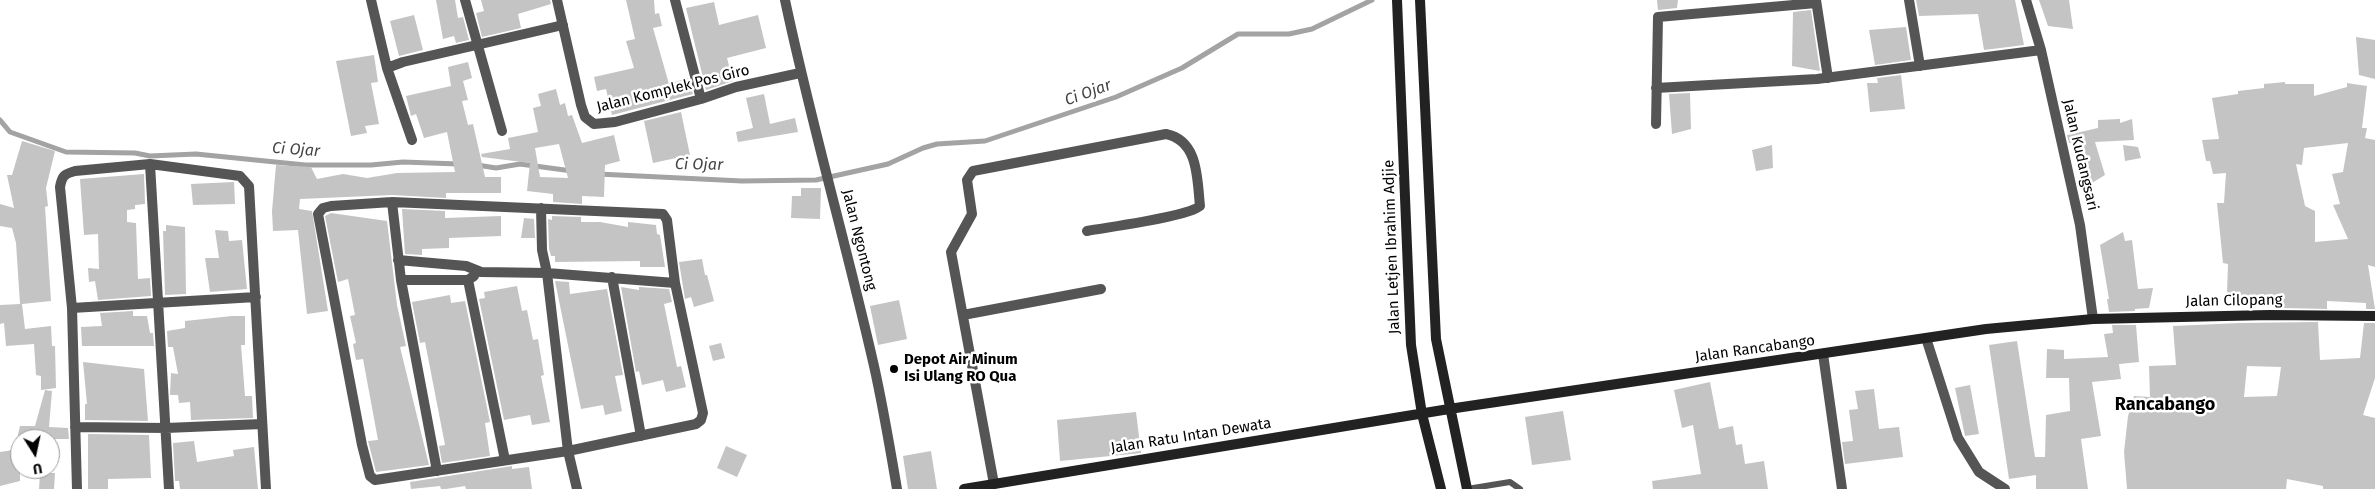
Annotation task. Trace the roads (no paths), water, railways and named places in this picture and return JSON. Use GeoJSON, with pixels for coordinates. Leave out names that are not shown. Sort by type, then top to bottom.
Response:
{"type":"FeatureCollection","features":[{"type":"Feature","properties":{"kind":"street"},"geometry":{"type":"LineString","coordinates":[[371,0],[388,68],[412,140]]}},
{"type":"Feature","properties":{"kind":"street"},"geometry":{"type":"LineString","coordinates":[[465,0],[502,131]]}},
{"type":"Feature","properties":{"kind":"street","name":"Jalan Komplek Pos Giro"},"geometry":{"type":"LineString","coordinates":[[557,0],[580,105],[585,117],[594,124],[615,122],[701,99],[736,87],[800,73]]}},
{"type":"Feature","properties":{"kind":"street"},"geometry":{"type":"LineString","coordinates":[[675,0],[701,99]]}},
{"type":"Feature","properties":{"kind":"street","name":"Jalan Ngontong"},"geometry":{"type":"LineString","coordinates":[[784,0],[800,73],[821,147],[874,368],[897,489]]}},
{"type":"Feature","properties":{"kind":"street","name":"Jalan Letjen Ibrahim Adjie"},"geometry":{"type":"LineString","coordinates":[[1397,0],[1411,344],[1422,414],[1441,489]]}},
{"type":"Feature","properties":{"kind":"street"},"geometry":{"type":"LineString","coordinates":[[1420,0],[1436,339],[1467,489]]}},
{"type":"Feature","properties":{"kind":"street"},"geometry":{"type":"LineString","coordinates":[[1909,0],[1920,66]]}},
{"type":"Feature","properties":{"kind":"street","name":"Jalan Kudangsari"},"geometry":{"type":"LineString","coordinates":[[2026,0],[2041,50],[2080,225],[2093,319]]}},
{"type":"Feature","properties":{"kind":"street"},"geometry":{"type":"LineString","coordinates":[[1656,124],[1658,16],[1816,2],[1828,78]]}},
{"type":"Feature","properties":{"kind":"street"},"geometry":{"type":"LineString","coordinates":[[388,68],[563,25]]}},
{"type":"Feature","properties":{"kind":"street"},"geometry":{"type":"LineString","coordinates":[[1656,88],[1828,78],[2041,50]]}},
{"type":"Feature","properties":{"kind":"street"},"geometry":{"type":"LineString","coordinates":[[994,484],[951,252],[972,214],[967,180],[973,171],[1166,134],[1176,136],[1186,144],[1193,155],[1200,206],[1195,211],[1087,231]]}},
{"type":"Feature","properties":{"kind":"street"},"geometry":{"type":"LineString","coordinates":[[150,164],[169,489]]}},
{"type":"Feature","properties":{"kind":"street"},"geometry":{"type":"LineString","coordinates":[[76,489],[72,308],[60,187],[61,178],[67,173],[75,171],[150,164],[240,176],[249,186],[266,489]]}},
{"type":"Feature","properties":{"kind":"street"},"geometry":{"type":"LineString","coordinates":[[392,202],[401,280],[437,471]]}},
{"type":"Feature","properties":{"kind":"street"},"geometry":{"type":"LineString","coordinates":[[392,202],[663,214],[667,220],[676,283],[703,413],[701,420],[696,424],[568,451],[378,480],[370,476],[318,219],[320,212],[331,206],[392,202]]}},
{"type":"Feature","properties":{"kind":"street"},"geometry":{"type":"LineString","coordinates":[[541,208],[542,250],[547,273],[568,451],[576,489]]}},
{"type":"Feature","properties":{"kind":"street"},"geometry":{"type":"LineString","coordinates":[[398,260],[466,266],[481,272],[547,273],[676,283]]}},
{"type":"Feature","properties":{"kind":"street"},"geometry":{"type":"LineString","coordinates":[[401,280],[468,280],[481,272]]}},
{"type":"Feature","properties":{"kind":"street"},"geometry":{"type":"LineString","coordinates":[[612,277],[633,401],[641,436]]}},
{"type":"Feature","properties":{"kind":"street"},"geometry":{"type":"LineString","coordinates":[[468,280],[505,460]]}},
{"type":"Feature","properties":{"kind":"street"},"geometry":{"type":"LineString","coordinates":[[963,315],[1102,289]]}},
{"type":"Feature","properties":{"kind":"street"},"geometry":{"type":"LineString","coordinates":[[72,308],[256,297]]}},
{"type":"Feature","properties":{"kind":"street","name":"Jalan Cilopang"},"geometry":{"type":"LineString","coordinates":[[2093,319],[2270,315],[2375,316]]}},
{"type":"Feature","properties":{"kind":"street","name":"Jalan Rancabango"},"geometry":{"type":"LineString","coordinates":[[1422,414],[1986,329],[2093,319]]}},
{"type":"Feature","properties":{"kind":"street"},"geometry":{"type":"LineString","coordinates":[[1926,338],[1958,438],[1980,472],[2006,489]]}},
{"type":"Feature","properties":{"kind":"street"},"geometry":{"type":"LineString","coordinates":[[1823,354],[1842,489]]}},
{"type":"Feature","properties":{"kind":"street","name":"Jalan Ratu Intan Dewata"},"geometry":{"type":"LineString","coordinates":[[964,489],[1422,414]]}},
{"type":"Feature","properties":{"kind":"street"},"geometry":{"type":"LineString","coordinates":[[74,427],[166,428],[262,424]]}},
{"type":"Feature","properties":{"kind":"lane"},"geometry":{"type":"LineString","coordinates":[[1467,489],[1510,482],[1520,489]]}},
{"type":"Feature","properties":{"kind":"waterway","name":"Ci Ojar"},"geometry":{"type":"LineString","coordinates":[[598,174],[742,181],[816,180],[888,164],[923,148],[937,144],[985,141],[1116,97],[1182,68],[1238,34],[1289,34],[1312,29],[1372,0]]}},
{"type":"Feature","properties":{"kind":"waterway","name":"Ci Ojar"},"geometry":{"type":"LineString","coordinates":[[0,120],[10,132],[66,152],[135,153],[150,156],[196,154],[305,165],[371,165],[403,162],[458,164]]}},
{"type":"Feature","properties":{"kind":"waterway","name":"Ci Ojar"},"geometry":{"type":"LineString","coordinates":[[477,165],[496,168],[520,164],[572,171]]}},
{"type":"Feature","properties":{"kind":"place","name":"Depot Air Minum Isi Ulang RO Qua"},"geometry":{"type":"Point","coordinates":[894,369]}},
{"type":"Feature","properties":{"kind":"district","name":"Rancabango"},"geometry":{"type":"Point","coordinates":[2165,405]}}]}
